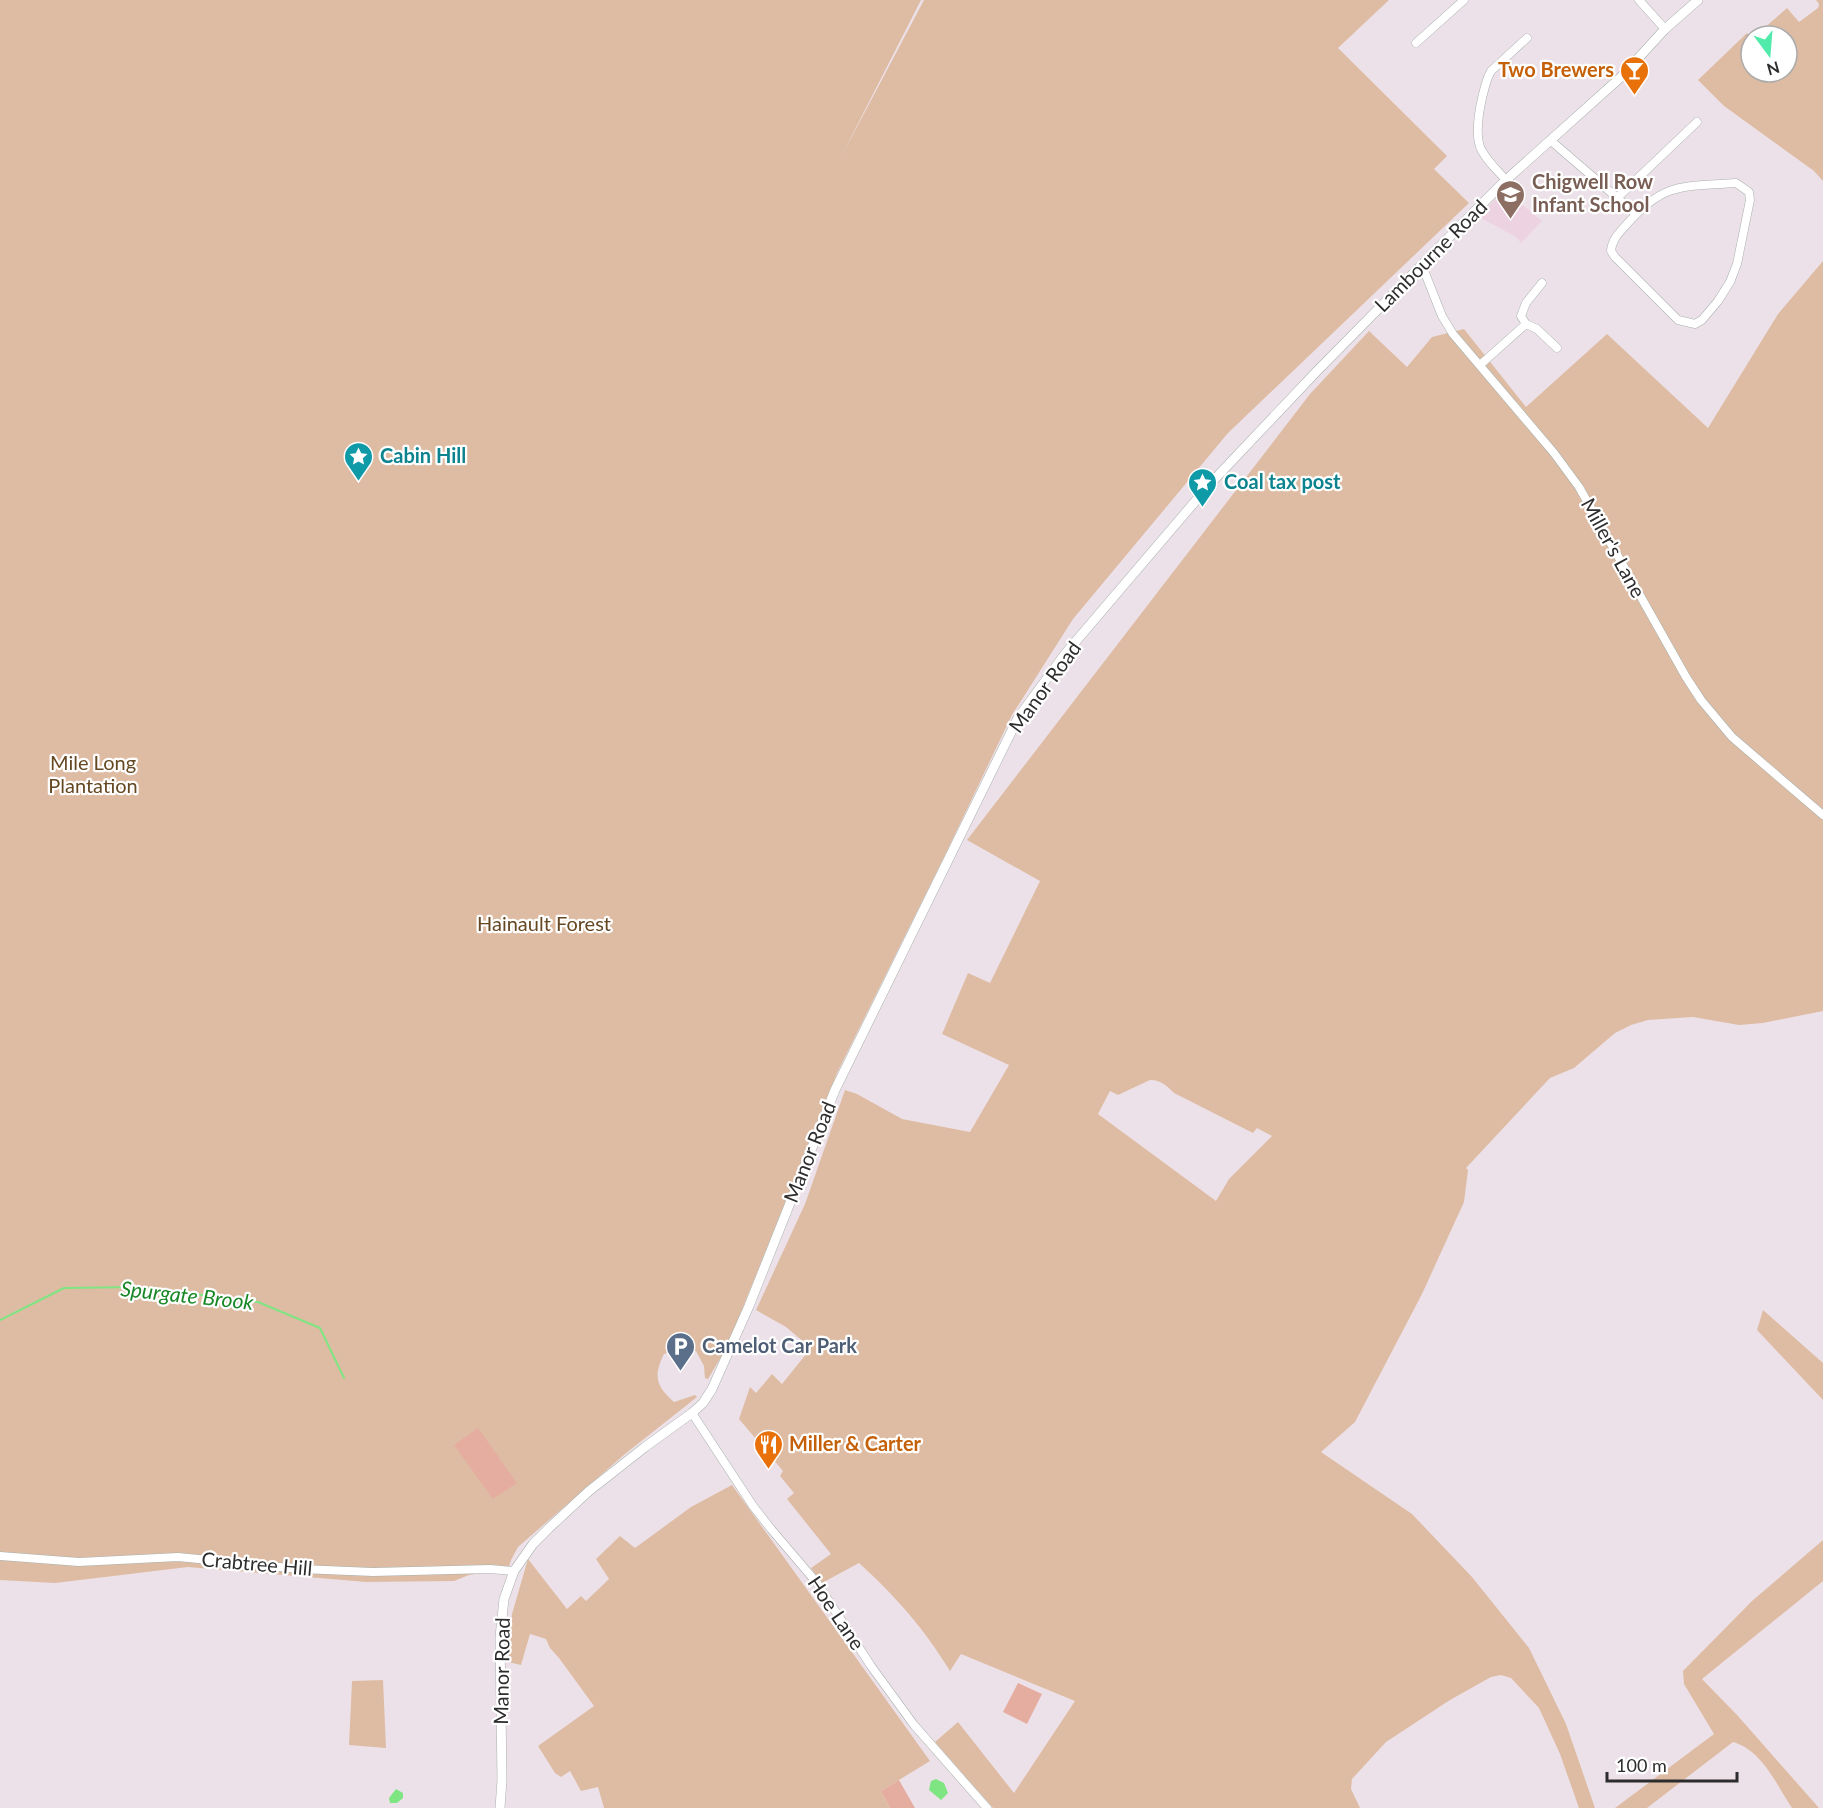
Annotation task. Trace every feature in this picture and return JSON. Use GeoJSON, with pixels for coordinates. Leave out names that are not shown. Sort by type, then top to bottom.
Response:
{"type":"FeatureCollection","features":[{"type":"Feature","properties":{"kind":"street"},"geometry":{"type":"LineString","coordinates":[[1416,44],[1464,0]]}},
{"type":"Feature","properties":{"kind":"street"},"geometry":{"type":"LineString","coordinates":[[1639,0],[1665,29]]}},
{"type":"Feature","properties":{"kind":"street","name":"Lambourne Road"},"geometry":{"type":"LineString","coordinates":[[1200,498],[1210,484],[1287,403],[1506,180],[1621,77],[1665,29],[1698,0]]}},
{"type":"Feature","properties":{"kind":"street"},"geometry":{"type":"LineString","coordinates":[[1506,180],[1483,153],[1479,144],[1478,128],[1491,71],[1527,38]]}},
{"type":"Feature","properties":{"kind":"street"},"geometry":{"type":"LineString","coordinates":[[1617,198],[1696,122]]}},
{"type":"Feature","properties":{"kind":"street"},"geometry":{"type":"LineString","coordinates":[[1550,140],[1636,214]]}},
{"type":"Feature","properties":{"kind":"street"},"geometry":{"type":"LineString","coordinates":[[1736,183],[1749,192],[1750,200],[1734,273],[1719,301],[1702,320],[1695,324],[1678,320],[1611,251],[1613,239],[1636,214],[1654,198],[1677,188],[1736,183]]}},
{"type":"Feature","properties":{"kind":"street","name":"Miller's Lane"},"geometry":{"type":"LineString","coordinates":[[1419,267],[1425,273],[1442,316],[1453,334],[1554,453],[1579,487],[1701,700],[1732,737],[1823,815]]}},
{"type":"Feature","properties":{"kind":"street"},"geometry":{"type":"LineString","coordinates":[[1542,283],[1523,309],[1521,316],[1526,324],[1537,329],[1557,348]]}},
{"type":"Feature","properties":{"kind":"street"},"geometry":{"type":"LineString","coordinates":[[1480,365],[1526,324]]}},
{"type":"Feature","properties":{"kind":"street","name":"Manor Road"},"geometry":{"type":"LineString","coordinates":[[500,1808],[502,1780],[500,1637],[504,1599],[514,1571],[533,1544],[589,1491],[703,1403],[718,1378],[749,1306],[835,1090],[1018,718],[1065,654],[1178,520],[1200,498]]}},
{"type":"Feature","properties":{"kind":"street","name":"Hoe Lane"},"geometry":{"type":"LineString","coordinates":[[692,1413],[753,1506],[817,1583],[871,1666],[914,1725],[987,1808]]}},
{"type":"Feature","properties":{"kind":"street","name":"Crabtree Hill"},"geometry":{"type":"LineString","coordinates":[[0,1556],[79,1562],[178,1557],[300,1569],[373,1572],[490,1569],[514,1571]]}},
{"type":"Feature","properties":{"kind":"shaded area","name":"Chigwell Row Infant School"},"geometry":{"type":"Polygon","coordinates":[[[1504,190],[1542,221],[1521,243],[1516,237],[1479,217],[1504,190]]]}},
{"type":"Feature","properties":{"kind":"shaded area"},"geometry":{"type":"Polygon","coordinates":[[[478,1428],[517,1483],[493,1499],[454,1445],[478,1428]]]}},
{"type":"Feature","properties":{"kind":"shaded area"},"geometry":{"type":"Polygon","coordinates":[[[1018,1683],[1042,1694],[1027,1724],[1003,1712],[1018,1683]]]}},
{"type":"Feature","properties":{"kind":"shaded area"},"geometry":{"type":"Polygon","coordinates":[[[936,1779],[944,1783],[948,1793],[941,1800],[929,1790],[931,1781],[936,1779]]]}},
{"type":"Feature","properties":{"kind":"shaded area"},"geometry":{"type":"Polygon","coordinates":[[[899,1780],[915,1808],[890,1808],[881,1791],[899,1780]]]}},
{"type":"Feature","properties":{"kind":"shaded area"},"geometry":{"type":"Polygon","coordinates":[[[396,1789],[403,1793],[403,1798],[397,1803],[390,1803],[389,1798],[396,1789]]]}},
{"type":"Feature","properties":{"kind":"green space","name":"Hainault Forest"},"geometry":{"type":"Polygon","coordinates":[[[0,0],[921,0],[841,157],[924,0],[1389,0],[1338,48],[1447,156],[1434,169],[1469,203],[1228,433],[1073,619],[1012,715],[837,1073],[727,1347],[708,1379],[705,1378],[704,1366],[696,1351],[681,1349],[664,1354],[658,1369],[658,1380],[663,1391],[674,1402],[695,1395],[697,1397],[625,1454],[518,1547],[507,1574],[494,1571],[469,1575],[454,1581],[366,1582],[188,1567],[55,1583],[0,1580],[0,0]]]}},
{"type":"Feature","properties":{"kind":"green space"},"geometry":{"type":"Polygon","coordinates":[[[1816,0],[1823,0],[1823,181],[1814,171],[1724,106],[1698,80],[1739,41],[1739,84],[1799,84],[1799,24],[1769,24],[1787,8],[1799,22],[1818,8],[1819,4],[1816,0]]]}},
{"type":"Feature","properties":{"kind":"green space"},"geometry":{"type":"Polygon","coordinates":[[[1823,261],[1823,1011],[1763,1023],[1739,1025],[1693,1017],[1648,1020],[1615,1033],[1574,1068],[1550,1078],[1466,1168],[1468,1170],[1464,1202],[1422,1294],[1355,1422],[1321,1452],[1412,1514],[1472,1577],[1529,1648],[1566,1724],[1595,1808],[1579,1808],[1560,1754],[1539,1708],[1511,1678],[1501,1675],[1491,1677],[1450,1700],[1386,1742],[1352,1779],[1351,1789],[1360,1808],[993,1808],[935,1742],[958,1722],[1014,1793],[1075,1701],[961,1654],[950,1671],[908,1613],[859,1563],[822,1583],[811,1568],[831,1554],[787,1499],[794,1493],[780,1476],[783,1471],[739,1419],[750,1387],[756,1393],[772,1374],[782,1384],[811,1348],[786,1327],[756,1310],[805,1204],[845,1090],[857,1094],[902,1119],[970,1132],[1009,1065],[942,1034],[968,973],[990,983],[1040,881],[967,840],[1310,394],[1369,331],[1407,367],[1432,337],[1464,329],[1526,407],[1607,334],[1708,428],[1778,314],[1823,261]],[[1150,1080],[1118,1095],[1110,1091],[1098,1114],[1216,1201],[1229,1179],[1272,1136],[1257,1128],[1253,1133],[1174,1093],[1164,1084],[1150,1080]]]}},
{"type":"Feature","properties":{"kind":"green space"},"geometry":{"type":"Polygon","coordinates":[[[1763,1310],[1823,1363],[1823,1400],[1757,1330],[1763,1310]]]}},
{"type":"Feature","properties":{"kind":"green space"},"geometry":{"type":"Polygon","coordinates":[[[732,1485],[930,1761],[881,1791],[890,1808],[604,1808],[598,1787],[581,1791],[570,1771],[561,1777],[555,1773],[538,1746],[594,1706],[550,1648],[546,1639],[530,1634],[521,1665],[508,1662],[512,1614],[528,1559],[567,1609],[581,1596],[586,1601],[609,1579],[596,1559],[620,1536],[635,1548],[691,1507],[732,1485]]]}},
{"type":"Feature","properties":{"kind":"green space"},"geometry":{"type":"Polygon","coordinates":[[[1823,1540],[1823,1581],[1702,1679],[1738,1716],[1819,1808],[1792,1808],[1760,1760],[1743,1746],[1733,1742],[1647,1808],[1615,1808],[1714,1734],[1684,1684],[1683,1671],[1752,1601],[1823,1540]]]}},
{"type":"Feature","properties":{"kind":"green space"},"geometry":{"type":"Polygon","coordinates":[[[383,1680],[386,1748],[349,1745],[352,1681],[383,1680]]]}},
{"type":"Feature","properties":{"kind":"waterway","name":"Spurgate Brook"},"geometry":{"type":"LineString","coordinates":[[0,1320],[64,1288],[138,1287],[258,1302],[320,1328],[344,1378]]}},
{"type":"Feature","properties":{"kind":"place","name":"Two Brewers"},"geometry":{"type":"Point","coordinates":[1635,96]}},
{"type":"Feature","properties":{"kind":"place","name":"Chigwell Row Infant School"},"geometry":{"type":"Point","coordinates":[1511,220]}},
{"type":"Feature","properties":{"kind":"place","name":"Cabin Hill"},"geometry":{"type":"Point","coordinates":[359,482]}},
{"type":"Feature","properties":{"kind":"place","name":"Coal tax post"},"geometry":{"type":"Point","coordinates":[1203,508]}},
{"type":"Feature","properties":{"kind":"place","name":"Camelot Car Park"},"geometry":{"type":"Point","coordinates":[681,1372]}},
{"type":"Feature","properties":{"kind":"place","name":"Miller & Carter"},"geometry":{"type":"Point","coordinates":[768,1470]}},
{"type":"Feature","properties":{"kind":"park label","name":"Mile Long Plantation"},"geometry":{"type":"Point","coordinates":[93,774]}}]}
